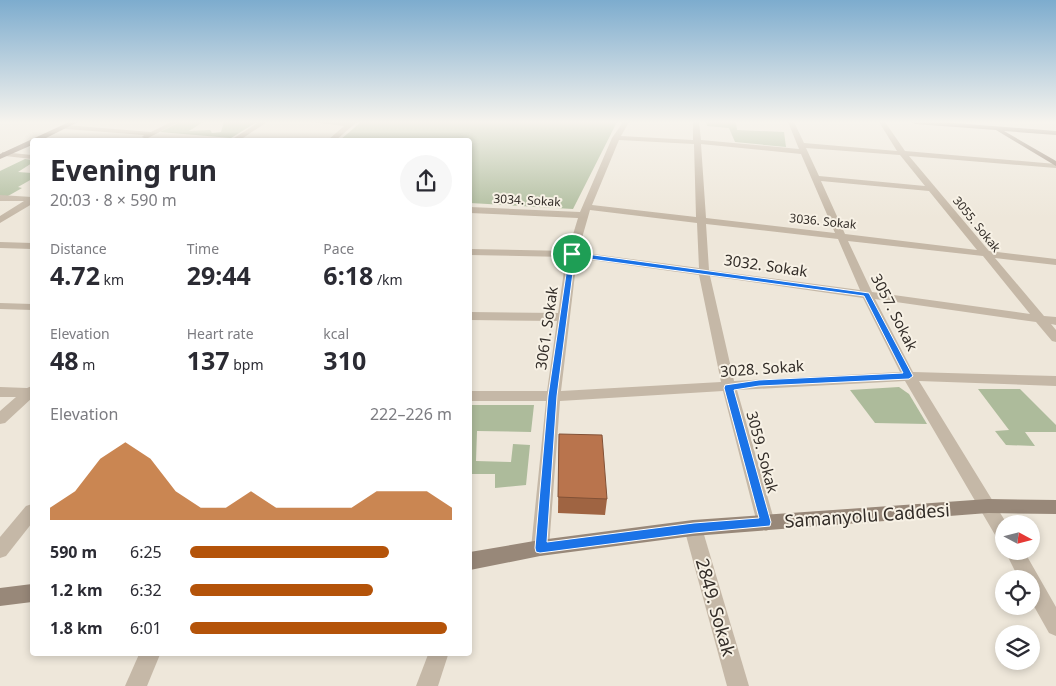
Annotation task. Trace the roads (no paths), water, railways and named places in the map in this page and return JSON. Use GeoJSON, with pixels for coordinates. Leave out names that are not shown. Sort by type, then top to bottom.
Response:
{"type":"FeatureCollection","features":[{"type":"Feature","properties":{"kind":"street","name":"3061. Sokak"},"geometry":{"type":"LineString","coordinates":[[540,548],[553,396],[572,254],[585,211],[609,154]]}},
{"type":"Feature","properties":{"kind":"street","name":"3059. Sokak"},"geometry":{"type":"LineString","coordinates":[[699,154],[704,272],[729,388],[766,522]]}},
{"type":"Feature","properties":{"kind":"street","name":"3057. Sokak"},"geometry":{"type":"LineString","coordinates":[[806,154],[867,294],[909,376],[995,518]]}},
{"type":"Feature","properties":{"kind":"street"},"geometry":{"type":"LineString","coordinates":[[903,154],[1056,165]]}},
{"type":"Feature","properties":{"kind":"street","name":"3055. Sokak"},"geometry":{"type":"LineString","coordinates":[[903,154],[1056,338]]}},
{"type":"Feature","properties":{"kind":"street"},"geometry":{"type":"LineString","coordinates":[[1038,154],[1056,165]]}},
{"type":"Feature","properties":{"kind":"street"},"geometry":{"type":"LineString","coordinates":[[3,156],[30,157]]}},
{"type":"Feature","properties":{"kind":"street"},"geometry":{"type":"LineString","coordinates":[[816,178],[932,189]]}},
{"type":"Feature","properties":{"kind":"street"},"geometry":{"type":"LineString","coordinates":[[0,198],[30,199]]}},
{"type":"Feature","properties":{"kind":"street"},"geometry":{"type":"LineString","coordinates":[[0,220],[30,200]]}},
{"type":"Feature","properties":{"kind":"street","name":"3034. Sokak"},"geometry":{"type":"LineString","coordinates":[[472,210],[585,211]]}},
{"type":"Feature","properties":{"kind":"street","name":"3036. Sokak"},"geometry":{"type":"LineString","coordinates":[[585,211],[702,220],[1056,262]]}},
{"type":"Feature","properties":{"kind":"street"},"geometry":{"type":"LineString","coordinates":[[0,245],[30,246]]}},
{"type":"Feature","properties":{"kind":"street","name":"3032. Sokak"},"geometry":{"type":"LineString","coordinates":[[472,252],[572,254],[1056,321]]}},
{"type":"Feature","properties":{"kind":"street"},"geometry":{"type":"LineString","coordinates":[[0,306],[30,307]]}},
{"type":"Feature","properties":{"kind":"street"},"geometry":{"type":"LineString","coordinates":[[472,316],[565,317]]}},
{"type":"Feature","properties":{"kind":"street","name":"3028. Sokak"},"geometry":{"type":"LineString","coordinates":[[472,396],[553,396],[729,388],[759,383],[909,376],[1056,381]]}},
{"type":"Feature","properties":{"kind":"street"},"geometry":{"type":"LineString","coordinates":[[0,392],[30,392]]}},
{"type":"Feature","properties":{"kind":"street"},"geometry":{"type":"LineString","coordinates":[[0,419],[30,394]]}},
{"type":"Feature","properties":{"kind":"street","name":"Samanyolu Caddesi"},"geometry":{"type":"LineString","coordinates":[[472,562],[540,548],[694,528],[988,506],[1056,507]]}},
{"type":"Feature","properties":{"kind":"street"},"geometry":{"type":"LineString","coordinates":[[0,550],[30,513]]}},
{"type":"Feature","properties":{"kind":"street","name":"2849. Sokak"},"geometry":{"type":"LineString","coordinates":[[694,528],[738,686]]}},
{"type":"Feature","properties":{"kind":"street"},"geometry":{"type":"LineString","coordinates":[[0,597],[30,593]]}},
{"type":"Feature","properties":{"kind":"street"},"geometry":{"type":"LineString","coordinates":[[1040,598],[1056,626]]}},
{"type":"Feature","properties":{"kind":"street"},"geometry":{"type":"LineString","coordinates":[[136,686],[149,656]]}},
{"type":"Feature","properties":{"kind":"street"},"geometry":{"type":"LineString","coordinates":[[427,686],[438,656]]}}]}
